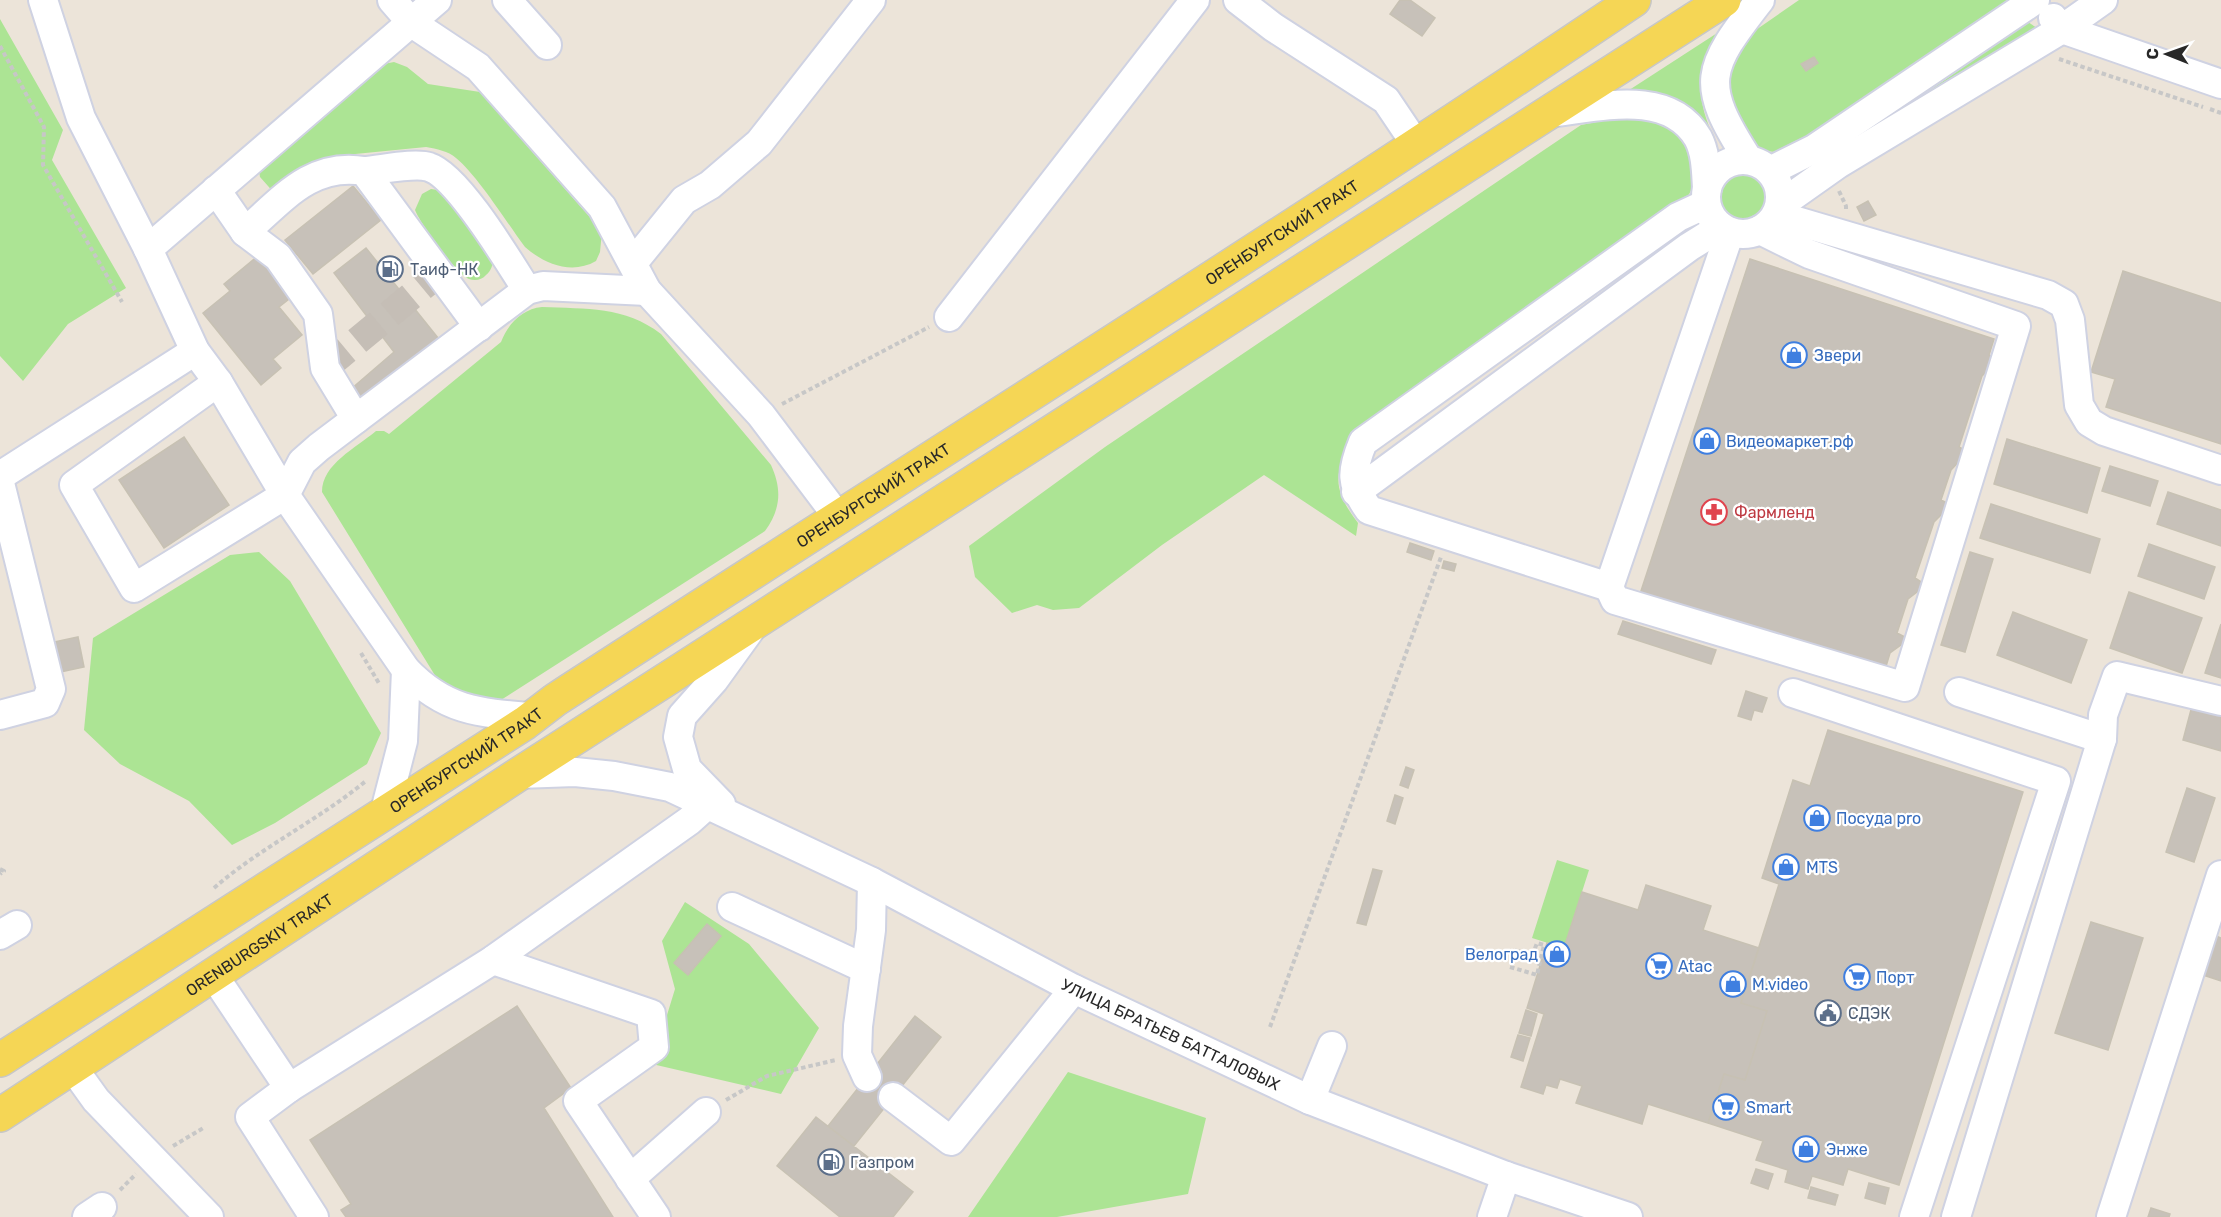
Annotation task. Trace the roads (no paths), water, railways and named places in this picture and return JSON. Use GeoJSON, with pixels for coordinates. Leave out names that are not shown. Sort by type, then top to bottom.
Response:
{"type":"FeatureCollection","features":[{"type":"Feature","properties":{"kind":"main road","name":"ОРЕНБУРГСКИЙ ТРАКТ"},"geometry":{"type":"LineString","coordinates":[[0,1060],[838,517],[1417,146],[1634,0]]}},
{"type":"Feature","properties":{"kind":"main road"},"geometry":{"type":"LineString","coordinates":[[519,774],[1724,0]]}},
{"type":"Feature","properties":{"kind":"main road","name":"ORENBURGSKIY TRAKT"},"geometry":{"type":"LineString","coordinates":[[0,1115],[519,774]]}},
{"type":"Feature","properties":{"kind":"street"},"geometry":{"type":"LineString","coordinates":[[43,0],[81,118],[148,249],[195,351],[218,382],[285,495],[406,670],[422,687],[457,707],[476,712],[532,717]]}},
{"type":"Feature","properties":{"kind":"street"},"geometry":{"type":"LineString","coordinates":[[392,0],[411,23],[478,67],[602,207],[647,291],[761,415],[838,517]]}},
{"type":"Feature","properties":{"kind":"street"},"geometry":{"type":"LineString","coordinates":[[148,249],[437,0]]}},
{"type":"Feature","properties":{"kind":"street"},"geometry":{"type":"LineString","coordinates":[[507,0],[547,45]]}},
{"type":"Feature","properties":{"kind":"street"},"geometry":{"type":"LineString","coordinates":[[633,263],[684,200],[710,185],[759,143],[871,0]]}},
{"type":"Feature","properties":{"kind":"street"},"geometry":{"type":"LineString","coordinates":[[949,317],[1195,0]]}},
{"type":"Feature","properties":{"kind":"street"},"geometry":{"type":"LineString","coordinates":[[1238,0],[1273,27],[1386,100],[1417,146]]}},
{"type":"Feature","properties":{"kind":"street"},"geometry":{"type":"LineString","coordinates":[[1760,0],[1727,42],[1716,64],[1715,92],[1725,123],[1759,165],[1777,181],[1772,217]]}},
{"type":"Feature","properties":{"kind":"street"},"geometry":{"type":"LineString","coordinates":[[1772,217],[1809,254],[2016,326],[1905,687],[1615,600],[1610,587],[1716,213],[1715,171],[1725,164],[1759,165],[1814,150],[2037,0],[2062,29],[2221,84]]}},
{"type":"Feature","properties":{"kind":"street"},"geometry":{"type":"LineString","coordinates":[[1548,113],[1642,104],[1670,111],[1698,139],[1716,213],[1740,234],[1772,217],[1838,164],[2062,29],[2103,0]]}},
{"type":"Feature","properties":{"kind":"street"},"geometry":{"type":"LineString","coordinates":[[245,232],[302,182],[333,169],[364,171],[426,166],[442,172],[492,235],[527,290]]}},
{"type":"Feature","properties":{"kind":"street"},"geometry":{"type":"LineString","coordinates":[[364,171],[479,327]]}},
{"type":"Feature","properties":{"kind":"street"},"geometry":{"type":"LineString","coordinates":[[216,190],[245,232],[278,256],[318,314],[325,368],[356,418]]}},
{"type":"Feature","properties":{"kind":"street"},"geometry":{"type":"LineString","coordinates":[[1610,587],[1369,510],[1356,492],[1354,466],[1363,442],[1678,217],[1716,213]]}},
{"type":"Feature","properties":{"kind":"street"},"geometry":{"type":"LineString","coordinates":[[1772,217],[2048,295],[2064,304],[2070,320],[2079,405],[2089,422],[2104,431],[2221,470]]}},
{"type":"Feature","properties":{"kind":"street"},"geometry":{"type":"LineString","coordinates":[[218,382],[74,485],[134,588],[285,495],[302,462],[356,418],[527,290],[543,285],[647,291]]}},
{"type":"Feature","properties":{"kind":"street"},"geometry":{"type":"LineString","coordinates":[[0,476],[195,351]]}},
{"type":"Feature","properties":{"kind":"street"},"geometry":{"type":"LineString","coordinates":[[0,483],[51,689],[45,703],[0,715]]}},
{"type":"Feature","properties":{"kind":"street","name":"УЛИЦА БРАТЬЕВ БАТТАЛОВЫХ"},"geometry":{"type":"LineString","coordinates":[[719,809],[687,769],[678,737],[682,716],[714,681],[755,623]]}},
{"type":"Feature","properties":{"kind":"street"},"geometry":{"type":"LineString","coordinates":[[385,812],[403,741],[406,670]]}},
{"type":"Feature","properties":{"kind":"street"},"geometry":{"type":"LineString","coordinates":[[1956,1217],[2102,739],[2103,715],[2117,676],[2221,701]]}},
{"type":"Feature","properties":{"kind":"street"},"geometry":{"type":"LineString","coordinates":[[1959,692],[2102,739]]}},
{"type":"Feature","properties":{"kind":"street"},"geometry":{"type":"LineString","coordinates":[[1793,693],[2056,781],[1914,1217]]}},
{"type":"Feature","properties":{"kind":"street","name":"УЛИЦА БРАТЬЕВ БАТТАЛОВЫХ"},"geometry":{"type":"LineString","coordinates":[[519,774],[575,772],[614,776],[670,787],[872,882],[1074,989],[1310,1100],[1506,1176],[1628,1217]]}},
{"type":"Feature","properties":{"kind":"street"},"geometry":{"type":"LineString","coordinates":[[314,1217],[249,1117],[289,1088],[494,960],[689,821],[719,809]]}},
{"type":"Feature","properties":{"kind":"street"},"geometry":{"type":"LineString","coordinates":[[2110,1217],[2221,875]]}},
{"type":"Feature","properties":{"kind":"street"},"geometry":{"type":"LineString","coordinates":[[862,1066],[872,882]]}},
{"type":"Feature","properties":{"kind":"street"},"geometry":{"type":"LineString","coordinates":[[732,907],[866,969]]}},
{"type":"Feature","properties":{"kind":"street"},"geometry":{"type":"LineString","coordinates":[[494,960],[651,1014],[654,1047],[578,1101],[656,1217]]}},
{"type":"Feature","properties":{"kind":"street"},"geometry":{"type":"LineString","coordinates":[[213,976],[289,1088]]}},
{"type":"Feature","properties":{"kind":"street"},"geometry":{"type":"LineString","coordinates":[[893,1097],[951,1141],[1074,989]]}},
{"type":"Feature","properties":{"kind":"street"},"geometry":{"type":"LineString","coordinates":[[1310,1100],[1332,1046]]}},
{"type":"Feature","properties":{"kind":"street"},"geometry":{"type":"LineString","coordinates":[[73,1068],[96,1100],[209,1217]]}},
{"type":"Feature","properties":{"kind":"street"},"geometry":{"type":"LineString","coordinates":[[630,1179],[706,1112]]}},
{"type":"Feature","properties":{"kind":"street"},"geometry":{"type":"LineString","coordinates":[[1492,1217],[1506,1176]]}},
{"type":"Feature","properties":{"kind":"tunnel"},"geometry":{"type":"LineString","coordinates":[[325,368],[439,273]]}},
{"type":"Feature","properties":{"kind":"place","name":"Таиф-НК"},"geometry":{"type":"Point","coordinates":[390,269]}},
{"type":"Feature","properties":{"kind":"place","name":"Звери"},"geometry":{"type":"Point","coordinates":[1794,355]}},
{"type":"Feature","properties":{"kind":"place","name":"Видеомаркет.рф"},"geometry":{"type":"Point","coordinates":[1707,441]}},
{"type":"Feature","properties":{"kind":"place","name":"Фармленд"},"geometry":{"type":"Point","coordinates":[1714,512]}},
{"type":"Feature","properties":{"kind":"place","name":"Посуда pro"},"geometry":{"type":"Point","coordinates":[1817,818]}},
{"type":"Feature","properties":{"kind":"place","name":"MTS"},"geometry":{"type":"Point","coordinates":[1786,867]}},
{"type":"Feature","properties":{"kind":"place","name":"Велоград"},"geometry":{"type":"Point","coordinates":[1557,954]}},
{"type":"Feature","properties":{"kind":"place","name":"Atac"},"geometry":{"type":"Point","coordinates":[1659,966]}},
{"type":"Feature","properties":{"kind":"place","name":"Порт"},"geometry":{"type":"Point","coordinates":[1857,977]}},
{"type":"Feature","properties":{"kind":"place","name":"M.video"},"geometry":{"type":"Point","coordinates":[1733,984]}},
{"type":"Feature","properties":{"kind":"place","name":"СДЭК"},"geometry":{"type":"Point","coordinates":[1828,1013]}},
{"type":"Feature","properties":{"kind":"place","name":"Smart"},"geometry":{"type":"Point","coordinates":[1726,1107]}},
{"type":"Feature","properties":{"kind":"place","name":"Энже"},"geometry":{"type":"Point","coordinates":[1806,1149]}},
{"type":"Feature","properties":{"kind":"place","name":"Газпром"},"geometry":{"type":"Point","coordinates":[831,1162]}}]}
